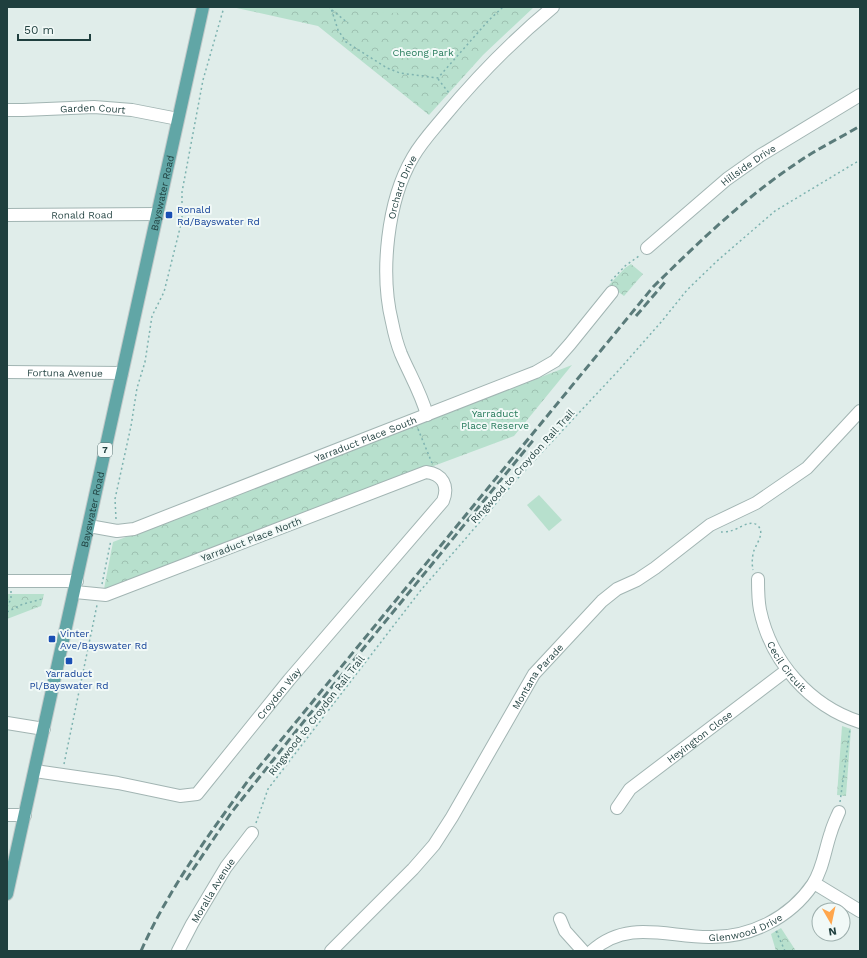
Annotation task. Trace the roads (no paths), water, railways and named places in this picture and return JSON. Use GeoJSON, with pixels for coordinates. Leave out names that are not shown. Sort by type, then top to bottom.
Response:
{"type":"FeatureCollection","features":[{"type":"Feature","properties":{"kind":"main road","name":"Bayswater Road"},"geometry":{"type":"LineString","coordinates":[[7,894],[203,7]]}},
{"type":"Feature","properties":{"kind":"street","name":"Orchard Drive"},"geometry":{"type":"LineString","coordinates":[[427,415],[419,390],[401,353],[392,322],[387,294],[386,266],[390,228],[395,204],[413,157],[428,136],[470,86],[525,31],[553,7]]}},
{"type":"Feature","properties":{"kind":"street","name":"Hillside Drive"},"geometry":{"type":"LineString","coordinates":[[647,248],[732,175],[761,155],[860,95]]}},
{"type":"Feature","properties":{"kind":"street","name":"Garden Court"},"geometry":{"type":"LineString","coordinates":[[7,110],[94,107],[132,110],[178,119]]}},
{"type":"Feature","properties":{"kind":"street","name":"Ronald Road"},"geometry":{"type":"LineString","coordinates":[[7,215],[157,214]]}},
{"type":"Feature","properties":{"kind":"street","name":"Yarraduct Place South"},"geometry":{"type":"LineString","coordinates":[[89,526],[125,531],[134,529],[536,372],[555,361],[612,292]]}},
{"type":"Feature","properties":{"kind":"street","name":"Fortuna Avenue"},"geometry":{"type":"LineString","coordinates":[[7,372],[122,373]]}},
{"type":"Feature","properties":{"kind":"street","name":"Montana Parade"},"geometry":{"type":"LineString","coordinates":[[331,951],[413,869],[434,845],[452,817],[534,674],[602,601],[617,590],[637,580],[655,568],[710,525],[756,503],[807,468],[860,411]]}},
{"type":"Feature","properties":{"kind":"street","name":"Yarraduct Place North"},"geometry":{"type":"LineString","coordinates":[[9,581],[76,586],[106,595],[429,472]]}},
{"type":"Feature","properties":{"kind":"street","name":"Croydon Way"},"geometry":{"type":"LineString","coordinates":[[35,771],[118,783],[180,796],[198,794],[289,680],[443,501],[446,488],[444,482],[429,472]]}},
{"type":"Feature","properties":{"kind":"street","name":"Cecil Circuit"},"geometry":{"type":"LineString","coordinates":[[758,579],[760,610],[766,633],[776,654],[787,670],[812,696],[837,712],[856,720]]}},
{"type":"Feature","properties":{"kind":"street","name":"Heyington Close"},"geometry":{"type":"LineString","coordinates":[[617,808],[630,789],[787,670]]}},
{"type":"Feature","properties":{"kind":"street"},"geometry":{"type":"LineString","coordinates":[[7,723],[44,729]]}},
{"type":"Feature","properties":{"kind":"street","name":"Glenwood Drive"},"geometry":{"type":"LineString","coordinates":[[592,951],[598,945],[610,939],[636,931],[708,937],[726,936],[744,933],[772,922],[798,901],[814,883],[822,864],[831,832],[839,812]]}},
{"type":"Feature","properties":{"kind":"street"},"geometry":{"type":"LineString","coordinates":[[7,814],[25,815]]}},
{"type":"Feature","properties":{"kind":"street","name":"Moralla Avenue"},"geometry":{"type":"LineString","coordinates":[[178,951],[192,924],[226,868],[252,833]]}},
{"type":"Feature","properties":{"kind":"street"},"geometry":{"type":"LineString","coordinates":[[814,883],[860,910]]}},
{"type":"Feature","properties":{"kind":"street"},"geometry":{"type":"LineString","coordinates":[[560,919],[564,931],[583,951]]}},
{"type":"Feature","properties":{"kind":"railway"},"geometry":{"type":"LineString","coordinates":[[141,951],[177,883],[205,840],[250,778],[653,287],[738,207],[775,178],[818,149],[860,126]]}},
{"type":"Feature","properties":{"kind":"railway"},"geometry":{"type":"LineString","coordinates":[[636,316],[666,281]]}},
{"type":"Feature","properties":{"kind":"railway"},"geometry":{"type":"LineString","coordinates":[[186,880],[231,813],[535,438]]}},
{"type":"Feature","properties":{"kind":"place","name":"Ronald Rd/Bayswater Rd"},"geometry":{"type":"Point","coordinates":[169,215]}},
{"type":"Feature","properties":{"kind":"place","name":"Vinter Ave/Bayswater Rd"},"geometry":{"type":"Point","coordinates":[52,639]}},
{"type":"Feature","properties":{"kind":"place","name":"Yarraduct Pl/Bayswater Rd"},"geometry":{"type":"Point","coordinates":[69,661]}},
{"type":"Feature","properties":{"kind":"park label","name":"Cheong Park"},"geometry":{"type":"Point","coordinates":[423,52]}},
{"type":"Feature","properties":{"kind":"park label","name":"Yarraduct Place Reserve"},"geometry":{"type":"Point","coordinates":[495,418]}}]}
